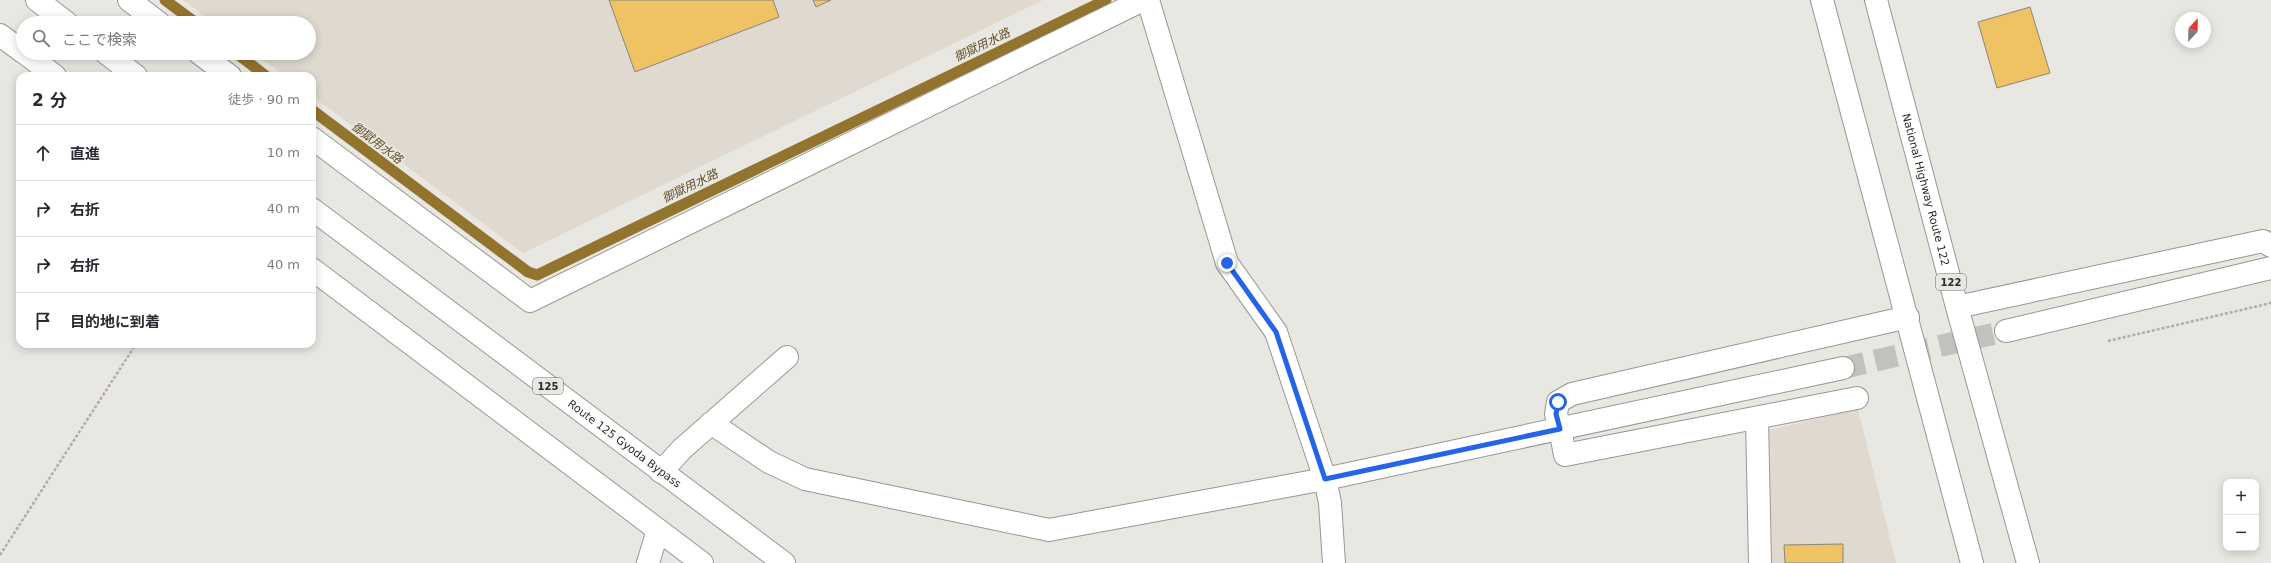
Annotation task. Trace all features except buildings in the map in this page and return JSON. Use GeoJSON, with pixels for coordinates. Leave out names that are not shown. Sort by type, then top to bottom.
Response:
{"type":"FeatureCollection","features":[{"type":"Feature","properties":{"kind":"main road"},"geometry":{"type":"LineString","coordinates":[[37,0],[58,16]]}},
{"type":"Feature","properties":{"kind":"main road"},"geometry":{"type":"LineString","coordinates":[[129,0],[150,16]]}},
{"type":"Feature","properties":{"kind":"main road"},"geometry":{"type":"LineString","coordinates":[[316,141],[530,301],[1143,0]]}},
{"type":"Feature","properties":{"kind":"main road"},"geometry":{"type":"LineString","coordinates":[[1148,0],[1227,263],[1276,332],[1325,479],[1330,503],[1334,563]]}},
{"type":"Feature","properties":{"kind":"main road"},"geometry":{"type":"LineString","coordinates":[[1822,0],[1908,318],[1972,563]]}},
{"type":"Feature","properties":{"kind":"main road","name":"National Highway Route 122"},"geometry":{"type":"LineString","coordinates":[[1876,0],[1957,307],[2028,563]]}},
{"type":"Feature","properties":{"kind":"main road"},"geometry":{"type":"LineString","coordinates":[[0,35],[16,46]]}},
{"type":"Feature","properties":{"kind":"main road"},"geometry":{"type":"LineString","coordinates":[[34,60],[50,72]]}},
{"type":"Feature","properties":{"kind":"main road"},"geometry":{"type":"LineString","coordinates":[[115,60],[131,72]]}},
{"type":"Feature","properties":{"kind":"main road"},"geometry":{"type":"LineString","coordinates":[[208,60],[225,72]]}},
{"type":"Feature","properties":{"kind":"main road","name":"Route 125 Gyoda Bypass"},"geometry":{"type":"LineString","coordinates":[[316,212],[784,563]]}},
{"type":"Feature","properties":{"kind":"main road"},"geometry":{"type":"LineString","coordinates":[[1957,307],[2263,241],[2271,246]]}},
{"type":"Feature","properties":{"kind":"main road"},"geometry":{"type":"LineString","coordinates":[[2006,331],[2271,268]]}},
{"type":"Feature","properties":{"kind":"main road"},"geometry":{"type":"LineString","coordinates":[[316,272],[702,563]]}},
{"type":"Feature","properties":{"kind":"main road"},"geometry":{"type":"LineString","coordinates":[[1857,398],[1565,455],[1556,414],[1558,402],[1572,394],[1908,318]]}},
{"type":"Feature","properties":{"kind":"main road"},"geometry":{"type":"LineString","coordinates":[[661,472],[682,448],[787,357]]}},
{"type":"Feature","properties":{"kind":"main road"},"geometry":{"type":"LineString","coordinates":[[711,422],[769,462],[805,479],[1048,530],[1325,479],[1843,368]]}},
{"type":"Feature","properties":{"kind":"main road"},"geometry":{"type":"LineString","coordinates":[[1757,418],[1760,563]]}},
{"type":"Feature","properties":{"kind":"main road"},"geometry":{"type":"LineString","coordinates":[[648,563],[658,530]]}},
{"type":"Feature","properties":{"kind":"path"},"geometry":{"type":"LineString","coordinates":[[2105,341],[2271,303]]}},
{"type":"Feature","properties":{"kind":"path"},"geometry":{"type":"LineString","coordinates":[[0,555],[133,348]]}},
{"type":"Feature","properties":{"kind":"shaded area"},"geometry":{"type":"Polygon","coordinates":[[[183,0],[1043,0],[523,253],[316,99],[316,72],[280,72],[263,60],[316,60],[316,16],[205,16],[183,0]]]}},
{"type":"Feature","properties":{"kind":"shaded area"},"geometry":{"type":"Polygon","coordinates":[[[1858,409],[1896,563],[1772,563],[1769,430],[1858,409]]]}},
{"type":"Feature","properties":{"kind":"waterway","name":"御獄用水路"},"geometry":{"type":"LineString","coordinates":[[165,0],[187,16]]}},
{"type":"Feature","properties":{"kind":"waterway","name":"御獄用水路"},"geometry":{"type":"LineString","coordinates":[[316,113],[528,272],[537,275],[1106,0]]}},
{"type":"Feature","properties":{"kind":"waterway","name":"御獄用水路"},"geometry":{"type":"LineString","coordinates":[[245,60],[261,72]]}},
{"type":"Feature","properties":{"kind":"tunnel"},"geometry":{"type":"LineString","coordinates":[[1843,368],[2006,331]]}},
{"type":"Feature","properties":{"kind":"route"},"geometry":{"type":"LineString","coordinates":[[1227,263],[1276,332],[1325,479],[1560,429],[1556,414],[1558,402]]}}]}
